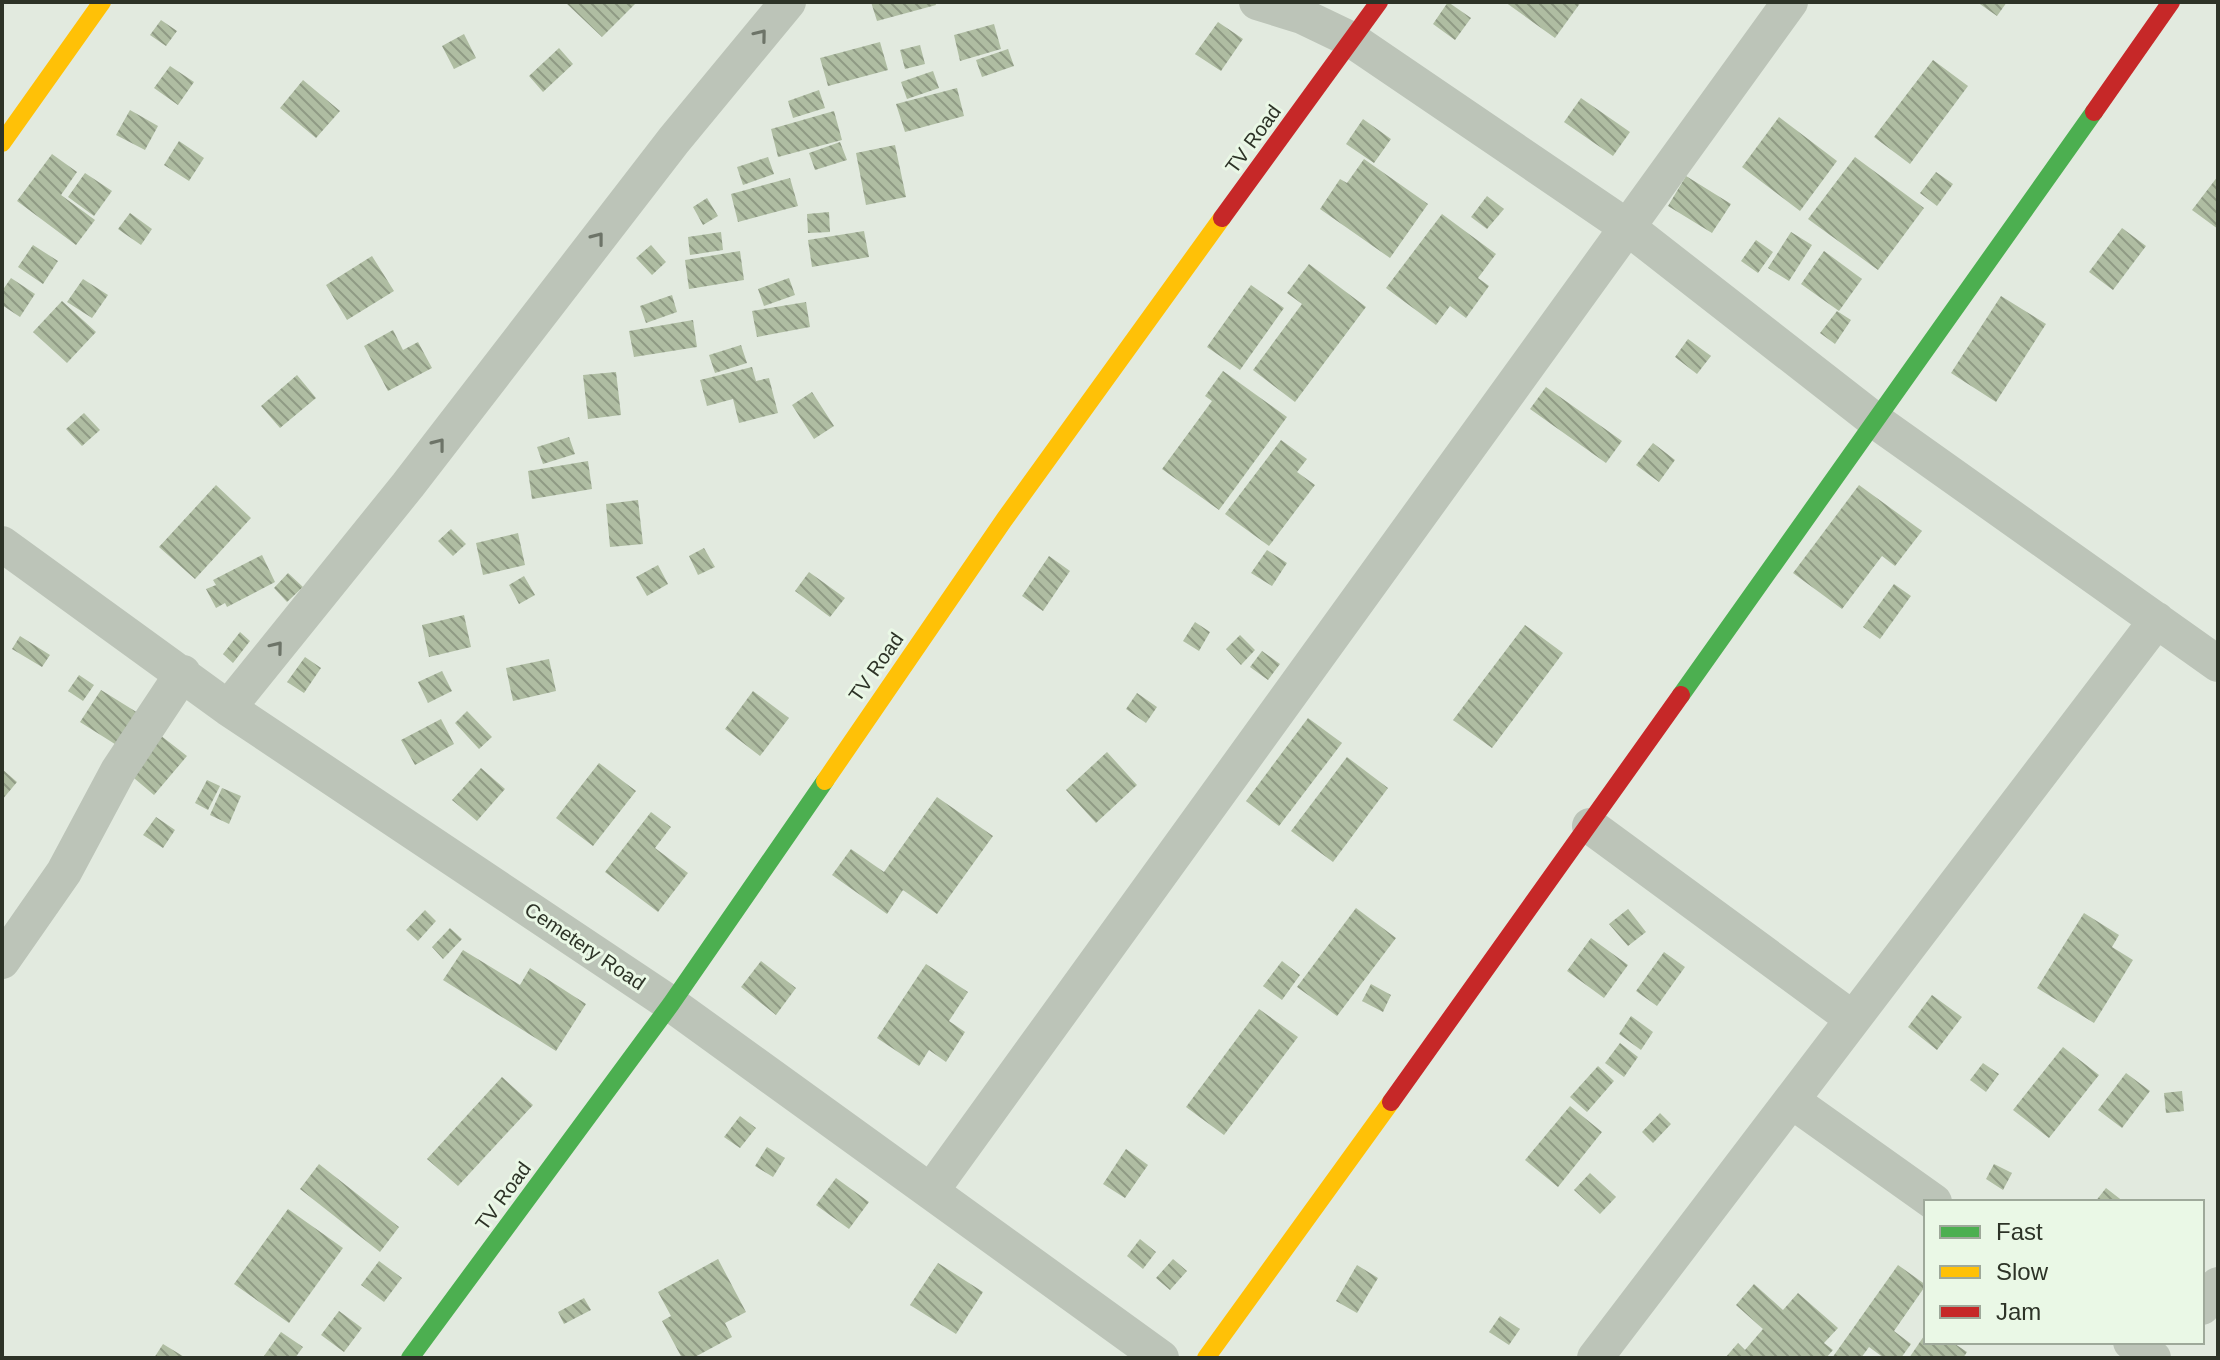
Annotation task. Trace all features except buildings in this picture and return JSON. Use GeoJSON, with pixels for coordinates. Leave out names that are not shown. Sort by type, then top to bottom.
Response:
{"type":"FeatureCollection","features":[{"type":"Feature","properties":{"kind":"street"},"geometry":{"type":"LineString","coordinates":[[2,143],[102,2]]}},
{"type":"Feature","properties":{"kind":"street"},"geometry":{"type":"LineString","coordinates":[[228,708],[408,485],[674,140],[788,2]]}},
{"type":"Feature","properties":{"kind":"street"},"geometry":{"type":"LineString","coordinates":[[1257,2],[1302,16],[1352,40],[1627,227],[1877,422],[2218,664]]}},
{"type":"Feature","properties":{"kind":"street","name":"TV Road"},"geometry":{"type":"LineString","coordinates":[[410,1358],[671,1004],[1004,520],[1379,2]]}},
{"type":"Feature","properties":{"kind":"street"},"geometry":{"type":"LineString","coordinates":[[931,1191],[1790,2]]}},
{"type":"Feature","properties":{"kind":"street"},"geometry":{"type":"LineString","coordinates":[[1206,1358],[1590,826],[2171,2]]}},
{"type":"Feature","properties":{"kind":"street","name":"Cemetery Road"},"geometry":{"type":"LineString","coordinates":[[2,544],[228,708],[671,1004],[1161,1358]]}},
{"type":"Feature","properties":{"kind":"street"},"geometry":{"type":"LineString","coordinates":[[1595,1358],[2157,620]]}},
{"type":"Feature","properties":{"kind":"street"},"geometry":{"type":"LineString","coordinates":[[2,961],[64,872],[118,771],[183,673]]}},
{"type":"Feature","properties":{"kind":"street"},"geometry":{"type":"LineString","coordinates":[[1590,826],[1853,1019]]}},
{"type":"Feature","properties":{"kind":"street"},"geometry":{"type":"LineString","coordinates":[[1792,1101],[1931,1200]]}},
{"type":"Feature","properties":{"kind":"street"},"geometry":{"type":"LineString","coordinates":[[2204,1304],[2218,1285]]}},
{"type":"Feature","properties":{"kind":"street"},"geometry":{"type":"LineString","coordinates":[[2134,1344],[2153,1358]]}},
{"type":"Feature","properties":{"kind":"traffic: fast"},"geometry":{"type":"LineString","coordinates":[[1681,695],[2094,112]]}},
{"type":"Feature","properties":{"kind":"traffic: fast"},"geometry":{"type":"LineString","coordinates":[[410,1358],[671,1004],[825,781]]}},
{"type":"Feature","properties":{"kind":"traffic: slow"},"geometry":{"type":"LineString","coordinates":[[2,143],[102,2]]}},
{"type":"Feature","properties":{"kind":"traffic: slow"},"geometry":{"type":"LineString","coordinates":[[825,781],[1004,520],[1222,218]]}},
{"type":"Feature","properties":{"kind":"traffic: slow"},"geometry":{"type":"LineString","coordinates":[[1206,1358],[1391,1102]]}},
{"type":"Feature","properties":{"kind":"traffic: jam"},"geometry":{"type":"LineString","coordinates":[[1222,218],[1379,2]]}},
{"type":"Feature","properties":{"kind":"traffic: jam"},"geometry":{"type":"LineString","coordinates":[[2094,112],[2171,2]]}},
{"type":"Feature","properties":{"kind":"traffic: jam"},"geometry":{"type":"LineString","coordinates":[[1391,1102],[1681,695]]}}]}
